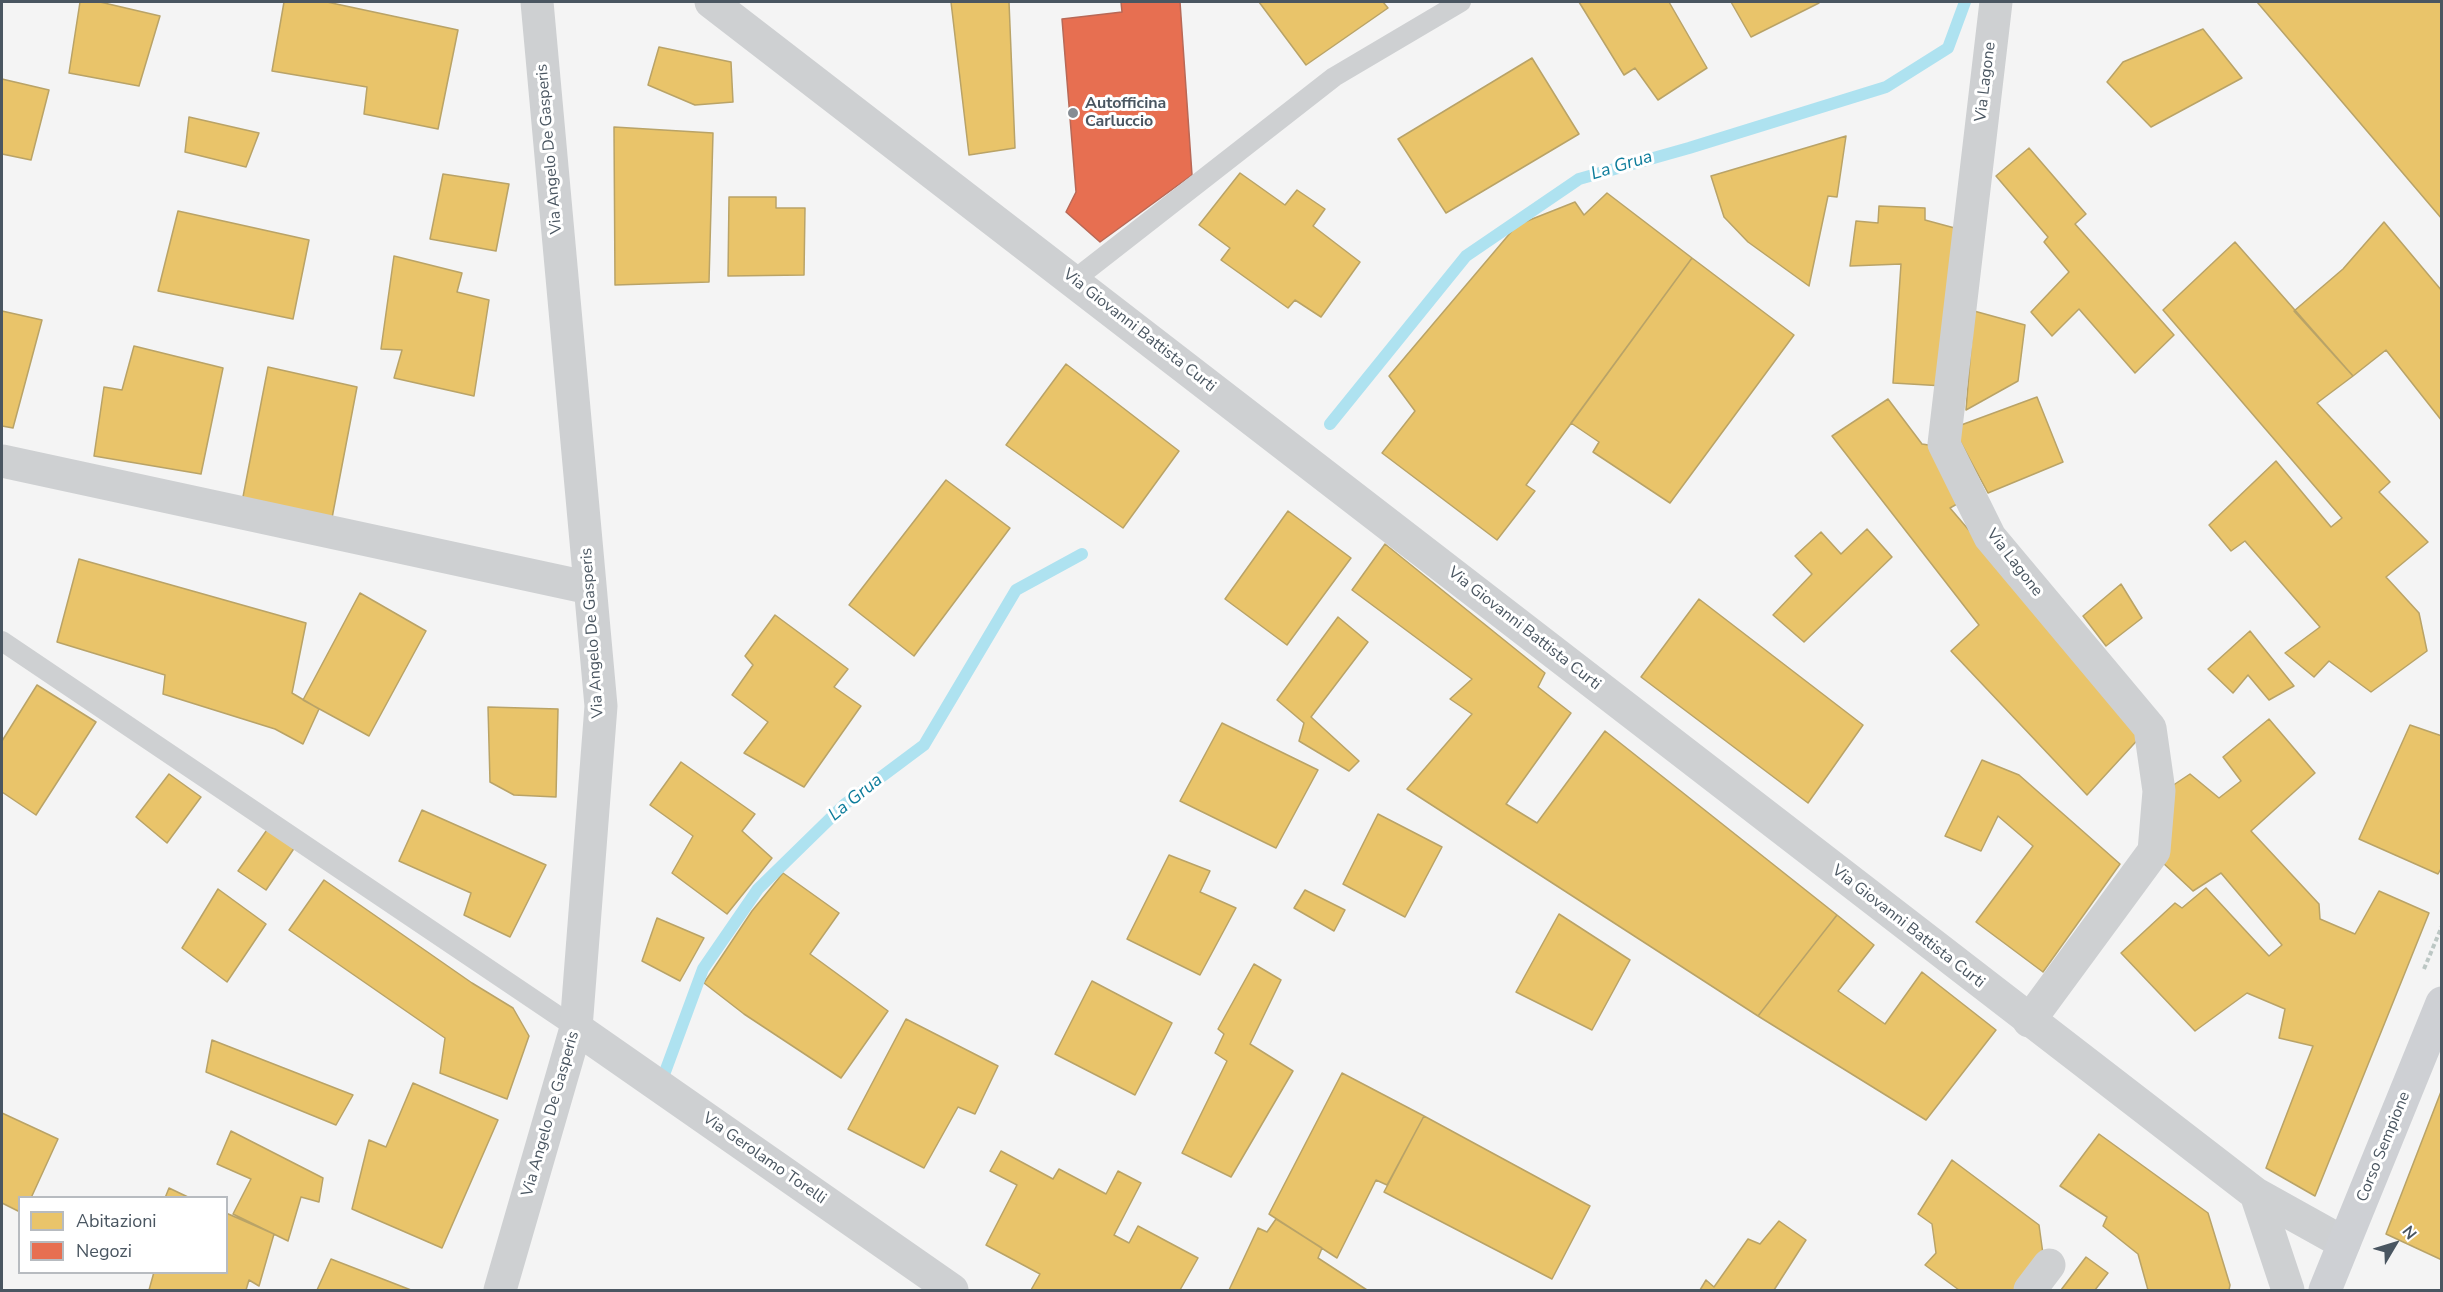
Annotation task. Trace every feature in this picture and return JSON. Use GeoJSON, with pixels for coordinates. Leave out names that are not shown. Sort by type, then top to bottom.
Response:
{"type":"FeatureCollection","features":[{"type":"Feature","properties":{"kind":"main road","name":"Corso Sempione"},"geometry":{"type":"LineString","coordinates":[[2325,1290],[2442,1003]]}},
{"type":"Feature","properties":{"kind":"street","name":"Via Angelo De Gasperis"},"geometry":{"type":"LineString","coordinates":[[501,1290],[576,1028],[601,706],[537,2]]}},
{"type":"Feature","properties":{"kind":"street","name":"Via Giovanni Battista Curti"},"geometry":{"type":"LineString","coordinates":[[711,2],[2256,1194],[2344,1243]]}},
{"type":"Feature","properties":{"kind":"street","name":"Via Lagone"},"geometry":{"type":"LineString","coordinates":[[1996,2],[1944,444],[1990,537],[2150,728],[2159,791],[2154,851],[2029,1021]]}},
{"type":"Feature","properties":{"kind":"street"},"geometry":{"type":"LineString","coordinates":[[2,461],[590,588]]}},
{"type":"Feature","properties":{"kind":"street","name":"Via Gerolamo Torelli"},"geometry":{"type":"LineString","coordinates":[[576,1028],[952,1290]]}},
{"type":"Feature","properties":{"kind":"street"},"geometry":{"type":"LineString","coordinates":[[2256,1194],[2288,1290]]}},
{"type":"Feature","properties":{"kind":"lane"},"geometry":{"type":"LineString","coordinates":[[1074,280],[1334,77],[1461,2]]}},
{"type":"Feature","properties":{"kind":"lane"},"geometry":{"type":"LineString","coordinates":[[2,641],[576,1028]]}},
{"type":"Feature","properties":{"kind":"path"},"geometry":{"type":"LineString","coordinates":[[2419,980],[2442,926]]}},
{"type":"Feature","properties":{"kind":"building: Abitazioni"},"geometry":{"type":"Polygon","coordinates":[[[80,2],[100,2],[160,16],[139,86],[69,73],[80,2]]]}},
{"type":"Feature","properties":{"kind":"building: Abitazioni"},"geometry":{"type":"Polygon","coordinates":[[[284,2],[327,2],[458,30],[438,129],[364,114],[367,87],[272,71],[284,2]]]}},
{"type":"Feature","properties":{"kind":"building: Abitazioni"},"geometry":{"type":"Polygon","coordinates":[[[951,2],[1009,2],[1015,148],[969,155],[951,2]]]}},
{"type":"Feature","properties":{"kind":"building: Abitazioni"},"geometry":{"type":"Polygon","coordinates":[[[1259,2],[1383,2],[1388,8],[1306,65],[1259,2]]]}},
{"type":"Feature","properties":{"kind":"building: Abitazioni"},"geometry":{"type":"Polygon","coordinates":[[[1579,2],[1669,2],[1707,68],[1658,100],[1635,68],[1624,75],[1579,2]]]}},
{"type":"Feature","properties":{"kind":"building: Abitazioni"},"geometry":{"type":"Polygon","coordinates":[[[1731,2],[1818,2],[1819,3],[1751,37],[1731,2]]]}},
{"type":"Feature","properties":{"kind":"building: Abitazioni"},"geometry":{"type":"Polygon","coordinates":[[[2257,2],[2442,2],[2442,219],[2257,2]]]}},
{"type":"Feature","properties":{"kind":"building: Abitazioni"},"geometry":{"type":"Polygon","coordinates":[[[2203,29],[2242,78],[2151,127],[2107,82],[2123,62],[2203,29]]]}},
{"type":"Feature","properties":{"kind":"building: Abitazioni"},"geometry":{"type":"Polygon","coordinates":[[[659,47],[731,62],[733,102],[695,105],[648,85],[659,47]]]}},
{"type":"Feature","properties":{"kind":"building: Abitazioni"},"geometry":{"type":"Polygon","coordinates":[[[1532,58],[1579,134],[1446,213],[1398,139],[1532,58]]]}},
{"type":"Feature","properties":{"kind":"building: Abitazioni"},"geometry":{"type":"Polygon","coordinates":[[[2,79],[49,90],[31,160],[2,154],[2,79]]]}},
{"type":"Feature","properties":{"kind":"building: Abitazioni"},"geometry":{"type":"Polygon","coordinates":[[[189,117],[259,133],[246,167],[185,152],[189,117]]]}},
{"type":"Feature","properties":{"kind":"building: Abitazioni"},"geometry":{"type":"Polygon","coordinates":[[[614,127],[713,133],[709,282],[615,285],[614,127]]]}},
{"type":"Feature","properties":{"kind":"building: Abitazioni"},"geometry":{"type":"Polygon","coordinates":[[[1846,136],[1837,197],[1828,196],[1809,286],[1748,242],[1724,217],[1711,176],[1846,136]]]}},
{"type":"Feature","properties":{"kind":"building: Abitazioni"},"geometry":{"type":"Polygon","coordinates":[[[2029,148],[2086,214],[2075,224],[2174,335],[2135,373],[2079,309],[2052,336],[2031,312],[2069,272],[2044,242],[2048,237],[1996,176],[2029,148]]]}},
{"type":"Feature","properties":{"kind":"building: Abitazioni"},"geometry":{"type":"Polygon","coordinates":[[[1240,173],[1285,205],[1297,190],[1325,209],[1313,226],[1360,262],[1321,317],[1295,300],[1288,308],[1221,260],[1230,248],[1199,225],[1240,173]]]}},
{"type":"Feature","properties":{"kind":"building: Abitazioni"},"geometry":{"type":"Polygon","coordinates":[[[443,174],[509,184],[496,251],[430,239],[443,174]]]}},
{"type":"Feature","properties":{"kind":"building: Abitazioni"},"geometry":{"type":"Polygon","coordinates":[[[1607,193],[1692,258],[1526,485],[1535,491],[1497,540],[1382,453],[1415,411],[1389,376],[1517,225],[1575,202],[1584,215],[1607,193]]]}},
{"type":"Feature","properties":{"kind":"building: Abitazioni"},"geometry":{"type":"Polygon","coordinates":[[[729,197],[776,197],[776,208],[805,208],[804,275],[728,276],[729,197]]]}},
{"type":"Feature","properties":{"kind":"building: Abitazioni"},"geometry":{"type":"Polygon","coordinates":[[[1879,206],[1925,208],[1925,220],[1962,230],[1944,386],[1893,383],[1901,264],[1850,266],[1856,221],[1878,223],[1879,206]]]}},
{"type":"Feature","properties":{"kind":"building: Abitazioni"},"geometry":{"type":"Polygon","coordinates":[[[178,211],[309,240],[293,319],[158,291],[178,211]]]}},
{"type":"Feature","properties":{"kind":"building: Abitazioni"},"geometry":{"type":"Polygon","coordinates":[[[2384,222],[2442,291],[2442,421],[2386,350],[2353,376],[2294,311],[2343,269],[2384,222]]]}},
{"type":"Feature","properties":{"kind":"building: Abitazioni"},"geometry":{"type":"Polygon","coordinates":[[[2235,242],[2353,376],[2317,403],[2390,482],[2379,492],[2428,542],[2386,577],[2419,613],[2427,651],[2371,692],[2329,661],[2314,677],[2285,653],[2320,627],[2245,541],[2231,551],[2209,525],[2276,461],[2331,527],[2342,518],[2163,310],[2235,242]]]}},
{"type":"Feature","properties":{"kind":"building: Abitazioni"},"geometry":{"type":"Polygon","coordinates":[[[394,256],[462,273],[457,292],[489,300],[474,396],[394,378],[402,350],[381,349],[394,256]]]}},
{"type":"Feature","properties":{"kind":"building: Abitazioni"},"geometry":{"type":"Polygon","coordinates":[[[1692,258],[1794,335],[1670,503],[1593,452],[1599,442],[1571,423],[1692,258]]]}},
{"type":"Feature","properties":{"kind":"building: Abitazioni"},"geometry":{"type":"Polygon","coordinates":[[[2,311],[42,320],[13,428],[2,426],[2,311]]]}},
{"type":"Feature","properties":{"kind":"building: Abitazioni"},"geometry":{"type":"Polygon","coordinates":[[[1974,311],[2025,325],[2018,381],[1966,410],[1974,311]]]}},
{"type":"Feature","properties":{"kind":"building: Abitazioni"},"geometry":{"type":"Polygon","coordinates":[[[134,346],[223,368],[201,474],[94,456],[104,387],[122,390],[134,346]]]}},
{"type":"Feature","properties":{"kind":"building: Abitazioni"},"geometry":{"type":"Polygon","coordinates":[[[1066,364],[1179,451],[1123,528],[1006,445],[1066,364]]]}},
{"type":"Feature","properties":{"kind":"building: Abitazioni"},"geometry":{"type":"Polygon","coordinates":[[[268,367],[357,387],[332,518],[242,502],[268,367]]]}},
{"type":"Feature","properties":{"kind":"building: Abitazioni"},"geometry":{"type":"Polygon","coordinates":[[[2037,397],[2063,462],[1988,493],[1953,428],[2037,397]]]}},
{"type":"Feature","properties":{"kind":"building: Abitazioni"},"geometry":{"type":"Polygon","coordinates":[[[1888,399],[1922,444],[1935,446],[1964,500],[1950,508],[2143,734],[2087,795],[1951,651],[1979,625],[1832,436],[1888,399]]]}},
{"type":"Feature","properties":{"kind":"building: Abitazioni"},"geometry":{"type":"Polygon","coordinates":[[[946,480],[1010,528],[914,656],[849,605],[946,480]]]}},
{"type":"Feature","properties":{"kind":"building: Abitazioni"},"geometry":{"type":"Polygon","coordinates":[[[1288,511],[1351,558],[1287,645],[1225,599],[1288,511]]]}},
{"type":"Feature","properties":{"kind":"building: Abitazioni"},"geometry":{"type":"Polygon","coordinates":[[[1867,529],[1892,557],[1804,642],[1773,615],[1812,574],[1795,556],[1821,532],[1841,554],[1867,529]]]}},
{"type":"Feature","properties":{"kind":"building: Abitazioni"},"geometry":{"type":"Polygon","coordinates":[[[1385,544],[1545,673],[1538,687],[1571,713],[1506,804],[1537,823],[1605,731],[1837,915],[1758,1016],[1407,789],[1472,714],[1450,699],[1472,679],[1352,590],[1385,544]]]}},
{"type":"Feature","properties":{"kind":"building: Abitazioni"},"geometry":{"type":"Polygon","coordinates":[[[79,559],[306,623],[292,693],[319,709],[303,744],[275,729],[163,694],[165,675],[57,642],[79,559]]]}},
{"type":"Feature","properties":{"kind":"building: Abitazioni"},"geometry":{"type":"Polygon","coordinates":[[[2121,584],[2142,618],[2106,646],[2083,616],[2121,584]]]}},
{"type":"Feature","properties":{"kind":"building: Abitazioni"},"geometry":{"type":"Polygon","coordinates":[[[360,593],[426,631],[369,736],[303,700],[360,593]]]}},
{"type":"Feature","properties":{"kind":"building: Abitazioni"},"geometry":{"type":"Polygon","coordinates":[[[1699,599],[1863,725],[1808,803],[1641,677],[1699,599]]]}},
{"type":"Feature","properties":{"kind":"building: Abitazioni"},"geometry":{"type":"Polygon","coordinates":[[[775,615],[848,669],[834,687],[861,706],[804,787],[744,753],[768,722],[732,695],[753,665],[745,656],[775,615]]]}},
{"type":"Feature","properties":{"kind":"building: Abitazioni"},"geometry":{"type":"Polygon","coordinates":[[[1338,617],[1368,642],[1311,717],[1359,761],[1349,771],[1299,741],[1304,723],[1277,700],[1338,617]]]}},
{"type":"Feature","properties":{"kind":"building: Abitazioni"},"geometry":{"type":"Polygon","coordinates":[[[2250,631],[2294,686],[2269,700],[2248,675],[2233,693],[2208,669],[2250,631]]]}},
{"type":"Feature","properties":{"kind":"building: Abitazioni"},"geometry":{"type":"Polygon","coordinates":[[[37,685],[96,722],[36,815],[2,792],[2,741],[37,685]]]}},
{"type":"Feature","properties":{"kind":"building: Abitazioni"},"geometry":{"type":"Polygon","coordinates":[[[488,707],[558,709],[556,797],[514,795],[490,782],[488,707]]]}},
{"type":"Feature","properties":{"kind":"building: Abitazioni"},"geometry":{"type":"Polygon","coordinates":[[[2269,719],[2315,773],[2251,831],[2319,904],[2320,919],[2355,934],[2379,891],[2429,913],[2315,1196],[2266,1168],[2313,1046],[2279,1038],[2285,1009],[2247,993],[2195,1031],[2121,953],[2175,903],[2182,908],[2206,888],[2269,956],[2282,945],[2221,873],[2193,891],[2162,862],[2166,790],[2190,774],[2219,798],[2241,781],[2223,757],[2269,719]]]}},
{"type":"Feature","properties":{"kind":"building: Abitazioni"},"geometry":{"type":"Polygon","coordinates":[[[1222,723],[1318,770],[1276,848],[1180,801],[1222,723]]]}},
{"type":"Feature","properties":{"kind":"building: Abitazioni"},"geometry":{"type":"Polygon","coordinates":[[[2410,725],[2442,736],[2442,867],[2438,874],[2359,839],[2410,725]]]}},
{"type":"Feature","properties":{"kind":"building: Abitazioni"},"geometry":{"type":"Polygon","coordinates":[[[1982,760],[2019,775],[2120,864],[2043,972],[1976,922],[2033,846],[1998,816],[1981,851],[1945,836],[1982,760]]]}},
{"type":"Feature","properties":{"kind":"building: Abitazioni"},"geometry":{"type":"Polygon","coordinates":[[[681,762],[755,814],[742,831],[772,858],[727,914],[672,873],[693,836],[650,805],[681,762]]]}},
{"type":"Feature","properties":{"kind":"building: Abitazioni"},"geometry":{"type":"Polygon","coordinates":[[[169,774],[201,797],[167,843],[136,817],[169,774]]]}},
{"type":"Feature","properties":{"kind":"building: Abitazioni"},"geometry":{"type":"Polygon","coordinates":[[[422,810],[546,865],[510,937],[464,915],[471,893],[399,861],[422,810]]]}},
{"type":"Feature","properties":{"kind":"building: Abitazioni"},"geometry":{"type":"Polygon","coordinates":[[[1378,814],[1442,847],[1405,917],[1343,884],[1378,814]]]}},
{"type":"Feature","properties":{"kind":"building: Abitazioni"},"geometry":{"type":"Polygon","coordinates":[[[269,827],[297,844],[266,890],[238,871],[269,827]]]}},
{"type":"Feature","properties":{"kind":"building: Abitazioni"},"geometry":{"type":"Polygon","coordinates":[[[1169,855],[1210,871],[1200,892],[1236,908],[1200,975],[1127,939],[1169,855]]]}},
{"type":"Feature","properties":{"kind":"building: Abitazioni"},"geometry":{"type":"Polygon","coordinates":[[[783,873],[839,913],[810,954],[888,1011],[841,1078],[744,1014],[704,983],[752,911],[783,873]]]}},
{"type":"Feature","properties":{"kind":"building: Abitazioni"},"geometry":{"type":"Polygon","coordinates":[[[324,880],[472,983],[513,1008],[529,1036],[507,1099],[440,1073],[445,1038],[289,930],[324,880]]]}},
{"type":"Feature","properties":{"kind":"building: Abitazioni"},"geometry":{"type":"Polygon","coordinates":[[[218,889],[266,924],[227,982],[182,948],[218,889]]]}},
{"type":"Feature","properties":{"kind":"building: Abitazioni"},"geometry":{"type":"Polygon","coordinates":[[[1305,890],[1345,910],[1334,931],[1294,908],[1305,890]]]}},
{"type":"Feature","properties":{"kind":"building: Abitazioni"},"geometry":{"type":"Polygon","coordinates":[[[1559,914],[1630,960],[1592,1030],[1516,992],[1559,914]]]}},
{"type":"Feature","properties":{"kind":"building: Abitazioni"},"geometry":{"type":"Polygon","coordinates":[[[1837,915],[1874,945],[1838,991],[1885,1024],[1922,972],[1996,1030],[1926,1120],[1758,1016],[1837,915]]]}},
{"type":"Feature","properties":{"kind":"building: Abitazioni"},"geometry":{"type":"Polygon","coordinates":[[[657,918],[704,938],[680,981],[642,961],[657,918]]]}},
{"type":"Feature","properties":{"kind":"building: Abitazioni"},"geometry":{"type":"Polygon","coordinates":[[[1254,964],[1281,980],[1250,1044],[1293,1071],[1231,1177],[1182,1153],[1227,1061],[1215,1053],[1224,1034],[1218,1029],[1254,964]]]}},
{"type":"Feature","properties":{"kind":"building: Abitazioni"},"geometry":{"type":"Polygon","coordinates":[[[1092,981],[1172,1023],[1135,1095],[1055,1054],[1092,981]]]}},
{"type":"Feature","properties":{"kind":"building: Abitazioni"},"geometry":{"type":"Polygon","coordinates":[[[906,1019],[998,1066],[975,1114],[958,1107],[924,1168],[848,1129],[906,1019]]]}},
{"type":"Feature","properties":{"kind":"building: Abitazioni"},"geometry":{"type":"Polygon","coordinates":[[[212,1040],[353,1095],[336,1125],[206,1072],[212,1040]]]}},
{"type":"Feature","properties":{"kind":"building: Abitazioni"},"geometry":{"type":"Polygon","coordinates":[[[1342,1073],[1424,1116],[1387,1185],[1376,1180],[1337,1258],[1269,1214],[1342,1073]]]}},
{"type":"Feature","properties":{"kind":"building: Abitazioni"},"geometry":{"type":"Polygon","coordinates":[[[413,1083],[498,1120],[442,1248],[352,1209],[369,1140],[386,1147],[413,1083]]]}},
{"type":"Feature","properties":{"kind":"building: Abitazioni"},"geometry":{"type":"Polygon","coordinates":[[[2442,1089],[2442,1260],[2386,1234],[2442,1089]]]}},
{"type":"Feature","properties":{"kind":"building: Abitazioni"},"geometry":{"type":"Polygon","coordinates":[[[2,1113],[58,1139],[32,1196],[18,1196],[18,1211],[2,1203],[2,1113]]]}},
{"type":"Feature","properties":{"kind":"building: Abitazioni"},"geometry":{"type":"Polygon","coordinates":[[[1424,1116],[1590,1206],[1552,1279],[1384,1192],[1424,1116]]]}},
{"type":"Feature","properties":{"kind":"building: Abitazioni"},"geometry":{"type":"Polygon","coordinates":[[[231,1131],[323,1178],[319,1202],[301,1197],[288,1241],[233,1214],[251,1179],[217,1164],[231,1131]]]}},
{"type":"Feature","properties":{"kind":"building: Abitazioni"},"geometry":{"type":"Polygon","coordinates":[[[2099,1134],[2208,1213],[2230,1285],[2229,1290],[2148,1290],[2138,1254],[2103,1226],[2107,1217],[2060,1186],[2099,1134]]]}},
{"type":"Feature","properties":{"kind":"building: Abitazioni"},"geometry":{"type":"Polygon","coordinates":[[[1001,1151],[1053,1179],[1059,1169],[1106,1194],[1118,1171],[1141,1183],[1114,1235],[1129,1243],[1138,1226],[1198,1258],[1180,1290],[1031,1290],[1040,1274],[986,1245],[1017,1185],[990,1171],[1001,1151]]]}},
{"type":"Feature","properties":{"kind":"building: Abitazioni"},"geometry":{"type":"Polygon","coordinates":[[[1952,1160],[2039,1225],[2043,1254],[2014,1290],[1959,1290],[1925,1265],[1936,1253],[1932,1224],[1918,1214],[1952,1160]]]}},
{"type":"Feature","properties":{"kind":"building: Abitazioni"},"geometry":{"type":"Polygon","coordinates":[[[169,1188],[186,1196],[166,1196],[169,1188]]]}},
{"type":"Feature","properties":{"kind":"building: Abitazioni"},"geometry":{"type":"Polygon","coordinates":[[[228,1214],[274,1234],[259,1286],[249,1280],[246,1290],[149,1290],[153,1274],[228,1274],[228,1214]]]}},
{"type":"Feature","properties":{"kind":"building: Abitazioni"},"geometry":{"type":"Polygon","coordinates":[[[1276,1219],[1322,1248],[1318,1258],[1367,1290],[1229,1290],[1258,1228],[1267,1232],[1276,1219]]]}},
{"type":"Feature","properties":{"kind":"building: Abitazioni"},"geometry":{"type":"Polygon","coordinates":[[[1779,1221],[1806,1240],[1774,1290],[1700,1290],[1706,1280],[1714,1287],[1748,1239],[1760,1244],[1779,1221]]]}},
{"type":"Feature","properties":{"kind":"building: Abitazioni"},"geometry":{"type":"Polygon","coordinates":[[[2086,1257],[2108,1273],[2095,1290],[2061,1290],[2086,1257]]]}},
{"type":"Feature","properties":{"kind":"building: Abitazioni"},"geometry":{"type":"Polygon","coordinates":[[[331,1259],[411,1290],[317,1290],[331,1259]]]}},
{"type":"Feature","properties":{"kind":"building: Negozi"},"geometry":{"type":"Polygon","coordinates":[[[1121,2],[1180,2],[1192,175],[1100,242],[1066,212],[1076,192],[1062,19],[1122,12],[1121,2]]]}},
{"type":"Feature","properties":{"kind":"waterway","name":"La Grua"},"geometry":{"type":"LineString","coordinates":[[1330,424],[1466,256],[1579,179],[1689,148],[1886,87],[1948,48],[1965,2]]}},
{"type":"Feature","properties":{"kind":"waterway","name":"La Grua"},"geometry":{"type":"LineString","coordinates":[[665,1072],[703,969],[758,889],[845,804],[924,745],[1016,590],[1082,554]]}},
{"type":"Feature","properties":{"kind":"place","name":"Autofficina Carluccio"},"geometry":{"type":"Point","coordinates":[1073,113]}}]}
